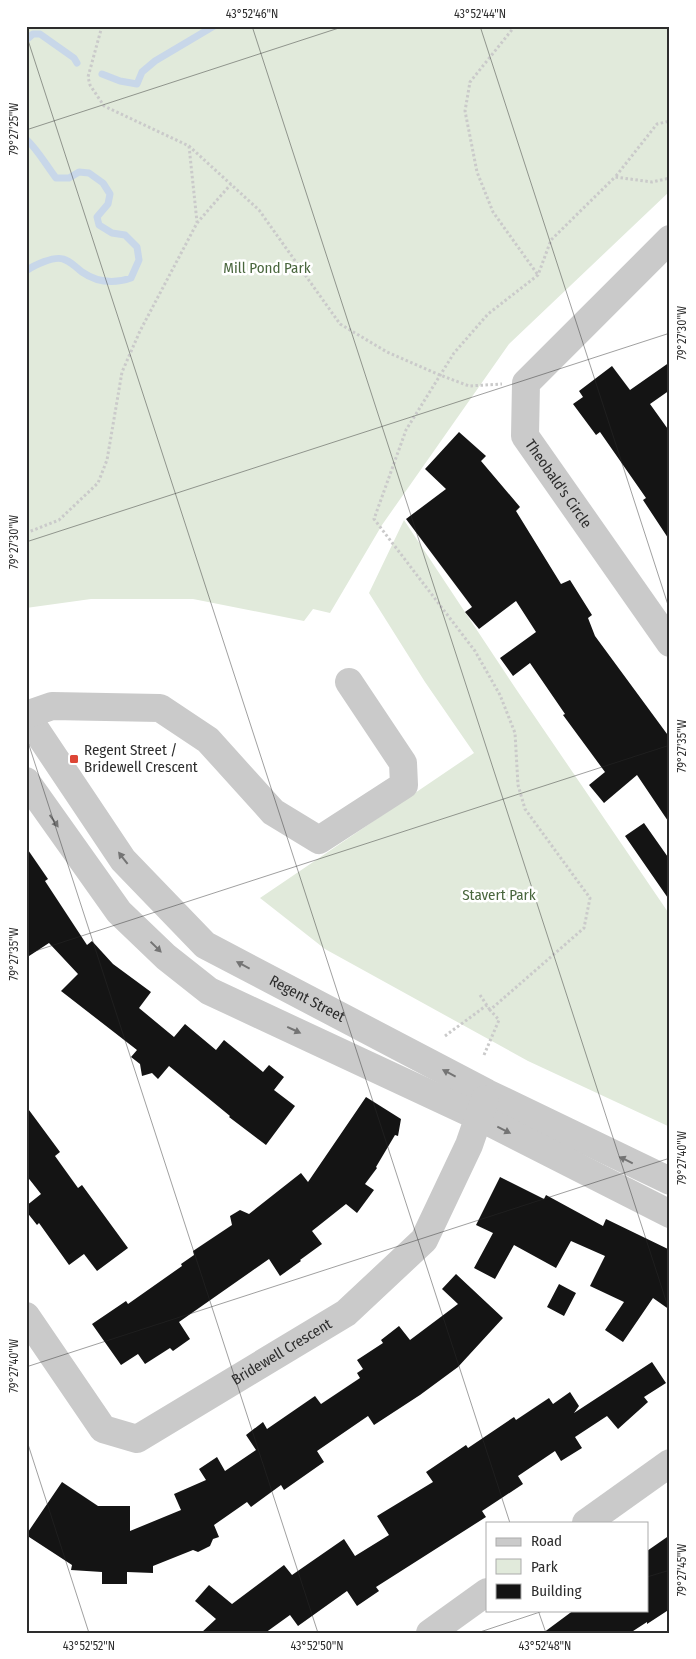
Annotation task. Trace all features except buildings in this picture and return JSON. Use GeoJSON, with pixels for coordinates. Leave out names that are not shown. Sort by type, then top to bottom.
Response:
{"type":"FeatureCollection","features":[{"type":"Feature","properties":{"kind":"street","name":"Theobald's Circle"},"geometry":{"type":"LineString","coordinates":[[670,239],[526,383],[525,436],[670,643]]}},
{"type":"Feature","properties":{"kind":"street"},"geometry":{"type":"LineString","coordinates":[[26,715],[52,706],[160,708],[208,740],[273,812],[320,840],[404,785],[403,763],[349,682]]}},
{"type":"Feature","properties":{"kind":"street","name":"Regent Street"},"geometry":{"type":"LineString","coordinates":[[26,715],[123,860],[205,945],[670,1214]]}},
{"type":"Feature","properties":{"kind":"street","name":"Regent Street"},"geometry":{"type":"LineString","coordinates":[[26,781],[119,912],[166,957],[209,991],[670,1181]]}},
{"type":"Feature","properties":{"kind":"street","name":"Bridewell Crescent"},"geometry":{"type":"LineString","coordinates":[[26,1316],[103,1429],[137,1439],[346,1313],[424,1240],[469,1145],[483,1105]]}},
{"type":"Feature","properties":{"kind":"street"},"geometry":{"type":"LineString","coordinates":[[587,1522],[670,1463]]}},
{"type":"Feature","properties":{"kind":"street"},"geometry":{"type":"LineString","coordinates":[[430,1633],[486,1593]]}},
{"type":"Feature","properties":{"kind":"path"},"geometry":{"type":"LineString","coordinates":[[102,26],[88,77],[90,85],[104,106],[189,146],[259,210],[340,324],[388,352],[440,376],[469,386],[507,384],[526,409]]}},
{"type":"Feature","properties":{"kind":"path"},"geometry":{"type":"LineString","coordinates":[[514,26],[470,82],[465,111],[476,172],[493,212],[538,275]]}},
{"type":"Feature","properties":{"kind":"path"},"geometry":{"type":"LineString","coordinates":[[490,1010],[584,928],[590,898],[524,809],[518,786],[515,733],[500,695],[475,650],[374,519],[406,430],[454,353],[488,314],[538,275],[552,240],[616,176],[657,124],[670,121]]}},
{"type":"Feature","properties":{"kind":"path"},"geometry":{"type":"LineString","coordinates":[[189,146],[197,223]]}},
{"type":"Feature","properties":{"kind":"path"},"geometry":{"type":"LineString","coordinates":[[616,176],[652,182],[670,178]]}},
{"type":"Feature","properties":{"kind":"path"},"geometry":{"type":"LineString","coordinates":[[26,533],[59,520],[98,483],[107,460],[122,372],[140,332],[197,223],[230,184]]}},
{"type":"Feature","properties":{"kind":"path"},"geometry":{"type":"LineString","coordinates":[[480,995],[499,1020],[484,1055]]}},
{"type":"Feature","properties":{"kind":"path"},"geometry":{"type":"LineString","coordinates":[[445,1036],[487,1005]]}},
{"type":"Feature","properties":{"kind":"green space","name":"Mill Pond Park"},"geometry":{"type":"Polygon","coordinates":[[[26,26],[670,26],[670,191],[509,344],[382,525],[330,613],[313,609],[304,621],[193,599],[91,599],[26,608],[26,26]]]}},
{"type":"Feature","properties":{"kind":"green space","name":"Stavert Park"},"geometry":{"type":"Polygon","coordinates":[[[404,520],[518,692],[670,915],[670,1127],[528,1061],[325,949],[260,898],[474,753],[425,682],[369,593],[404,520]]]}},
{"type":"Feature","properties":{"kind":"waterway"},"geometry":{"type":"LineString","coordinates":[[102,74],[120,81],[137,84],[142,72],[155,61],[214,26]]}},
{"type":"Feature","properties":{"kind":"waterway"},"geometry":{"type":"LineString","coordinates":[[26,40],[33,34],[40,34],[74,58],[77,63]]}},
{"type":"Feature","properties":{"kind":"waterway"},"geometry":{"type":"LineString","coordinates":[[26,139],[56,178],[69,178],[79,172],[89,173],[103,183],[110,194],[108,204],[97,217],[99,225],[112,233],[125,235],[137,247],[139,260],[131,278],[112,282],[88,276],[68,261],[59,258],[44,262],[26,271]]}},
{"type":"Feature","properties":{"kind":"place","name":"Regent Street / Bridewell Crescent"},"geometry":{"type":"Point","coordinates":[74,759]}}]}
